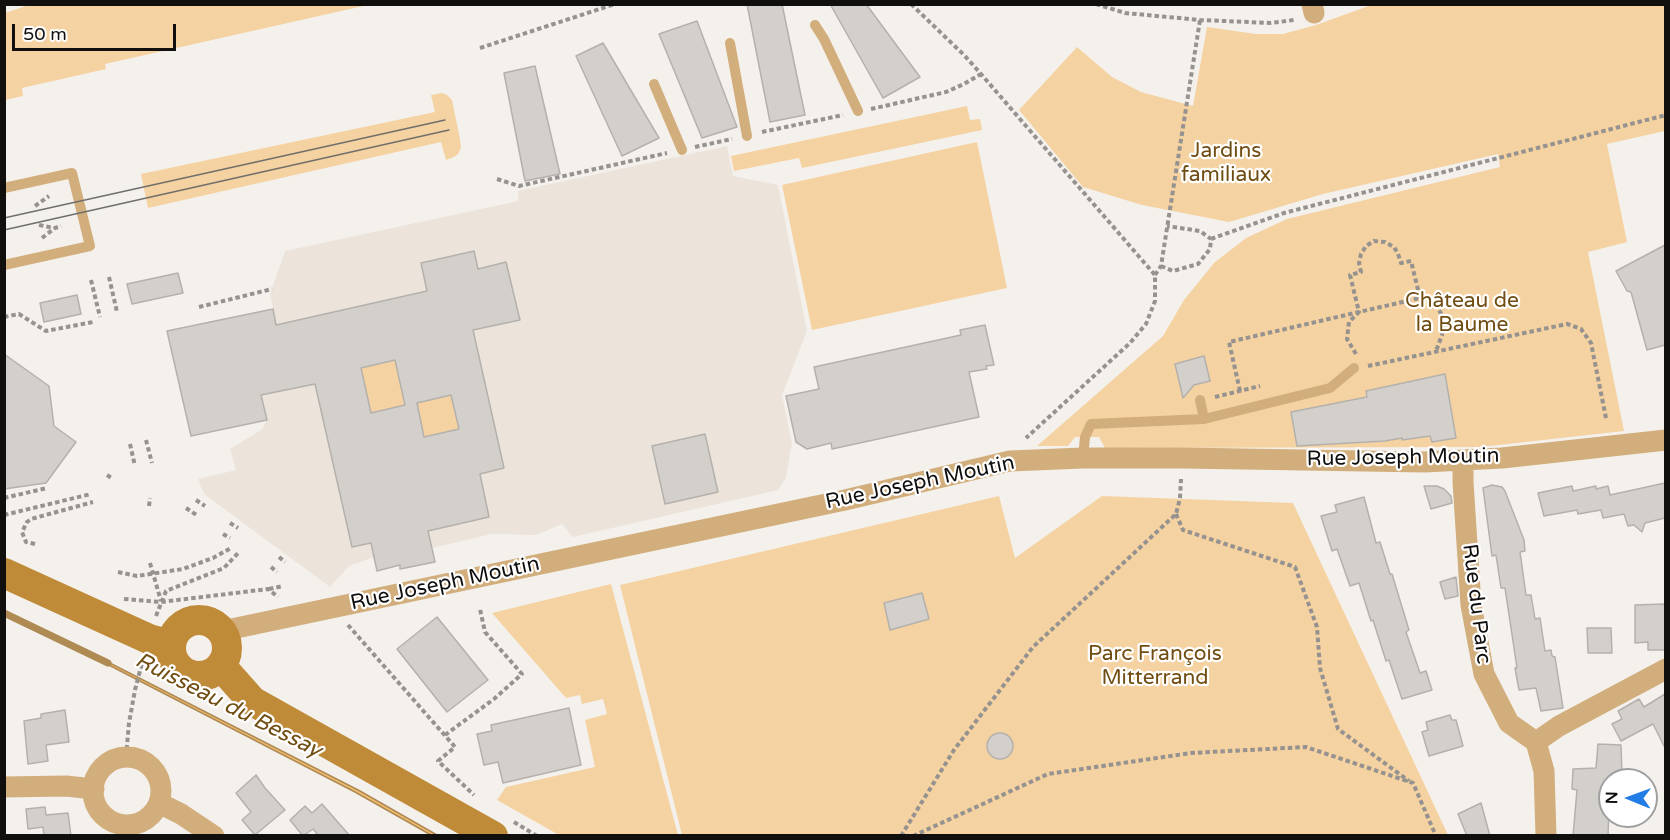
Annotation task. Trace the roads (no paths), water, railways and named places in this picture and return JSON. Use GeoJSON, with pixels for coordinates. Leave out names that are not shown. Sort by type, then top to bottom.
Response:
{"type":"FeatureCollection","features":[{"type":"Feature","properties":{"kind":"street","name":"Rue Joseph Moutin"},"geometry":{"type":"LineString","coordinates":[[222,631],[845,500],[1010,461],[1182,458],[1425,462],[1502,458],[1665,440]]}},
{"type":"Feature","properties":{"kind":"street","name":"Rue du Parc"},"geometry":{"type":"LineString","coordinates":[[1463,460],[1472,605],[1484,674],[1509,723],[1536,742]]}},
{"type":"Feature","properties":{"kind":"street"},"geometry":{"type":"LineString","coordinates":[[4,573],[160,642],[171,654],[180,670],[188,675],[197,677],[215,672],[226,658],[228,649],[222,631],[215,624],[206,620],[187,622],[174,636],[160,642]]}},
{"type":"Feature","properties":{"kind":"street"},"geometry":{"type":"LineString","coordinates":[[221,666],[252,701],[493,836]]}},
{"type":"Feature","properties":{"kind":"street"},"geometry":{"type":"LineString","coordinates":[[1546,836],[1544,771],[1536,742],[1559,726],[1665,669]]}},
{"type":"Feature","properties":{"kind":"street"},"geometry":{"type":"LineString","coordinates":[[126,757],[137,758],[147,763],[155,771],[160,781],[161,792],[154,812],[146,819],[126,824],[106,817],[95,800],[94,789],[95,779],[100,770],[116,759],[126,757]]}},
{"type":"Feature","properties":{"kind":"street"},"geometry":{"type":"LineString","coordinates":[[4,787],[66,786],[94,789]]}},
{"type":"Feature","properties":{"kind":"street"},"geometry":{"type":"LineString","coordinates":[[159,803],[182,814],[214,836]]}},
{"type":"Feature","properties":{"kind":"lane"},"geometry":{"type":"LineString","coordinates":[[815,25],[858,111]]}},
{"type":"Feature","properties":{"kind":"lane"},"geometry":{"type":"LineString","coordinates":[[729,43],[747,136]]}},
{"type":"Feature","properties":{"kind":"lane"},"geometry":{"type":"LineString","coordinates":[[654,84],[682,150]]}},
{"type":"Feature","properties":{"kind":"lane"},"geometry":{"type":"LineString","coordinates":[[4,188],[72,174],[90,246],[4,266]]}},
{"type":"Feature","properties":{"kind":"lane"},"geometry":{"type":"LineString","coordinates":[[1083,458],[1085,437],[1091,424],[1204,419],[1330,388],[1354,368]]}},
{"type":"Feature","properties":{"kind":"lane"},"geometry":{"type":"LineString","coordinates":[[1200,400],[1204,419]]}},
{"type":"Feature","properties":{"kind":"waterway","name":"Ruisseau du Bessay"},"geometry":{"type":"LineString","coordinates":[[4,613],[108,663]]}},
{"type":"Feature","properties":{"kind":"tram line"},"geometry":{"type":"LineString","coordinates":[[4,218],[445,120]]}},
{"type":"Feature","properties":{"kind":"tram line"},"geometry":{"type":"LineString","coordinates":[[4,230],[449,130]]}},
{"type":"Feature","properties":{"kind":"park label","name":"Jardins familiaux"},"geometry":{"type":"Point","coordinates":[1226,163]}},
{"type":"Feature","properties":{"kind":"park label","name":"Château de la Baume"},"geometry":{"type":"Point","coordinates":[1462,313]}},
{"type":"Feature","properties":{"kind":"park label","name":"Parc François Mitterrand"},"geometry":{"type":"Point","coordinates":[1155,666]}}]}
